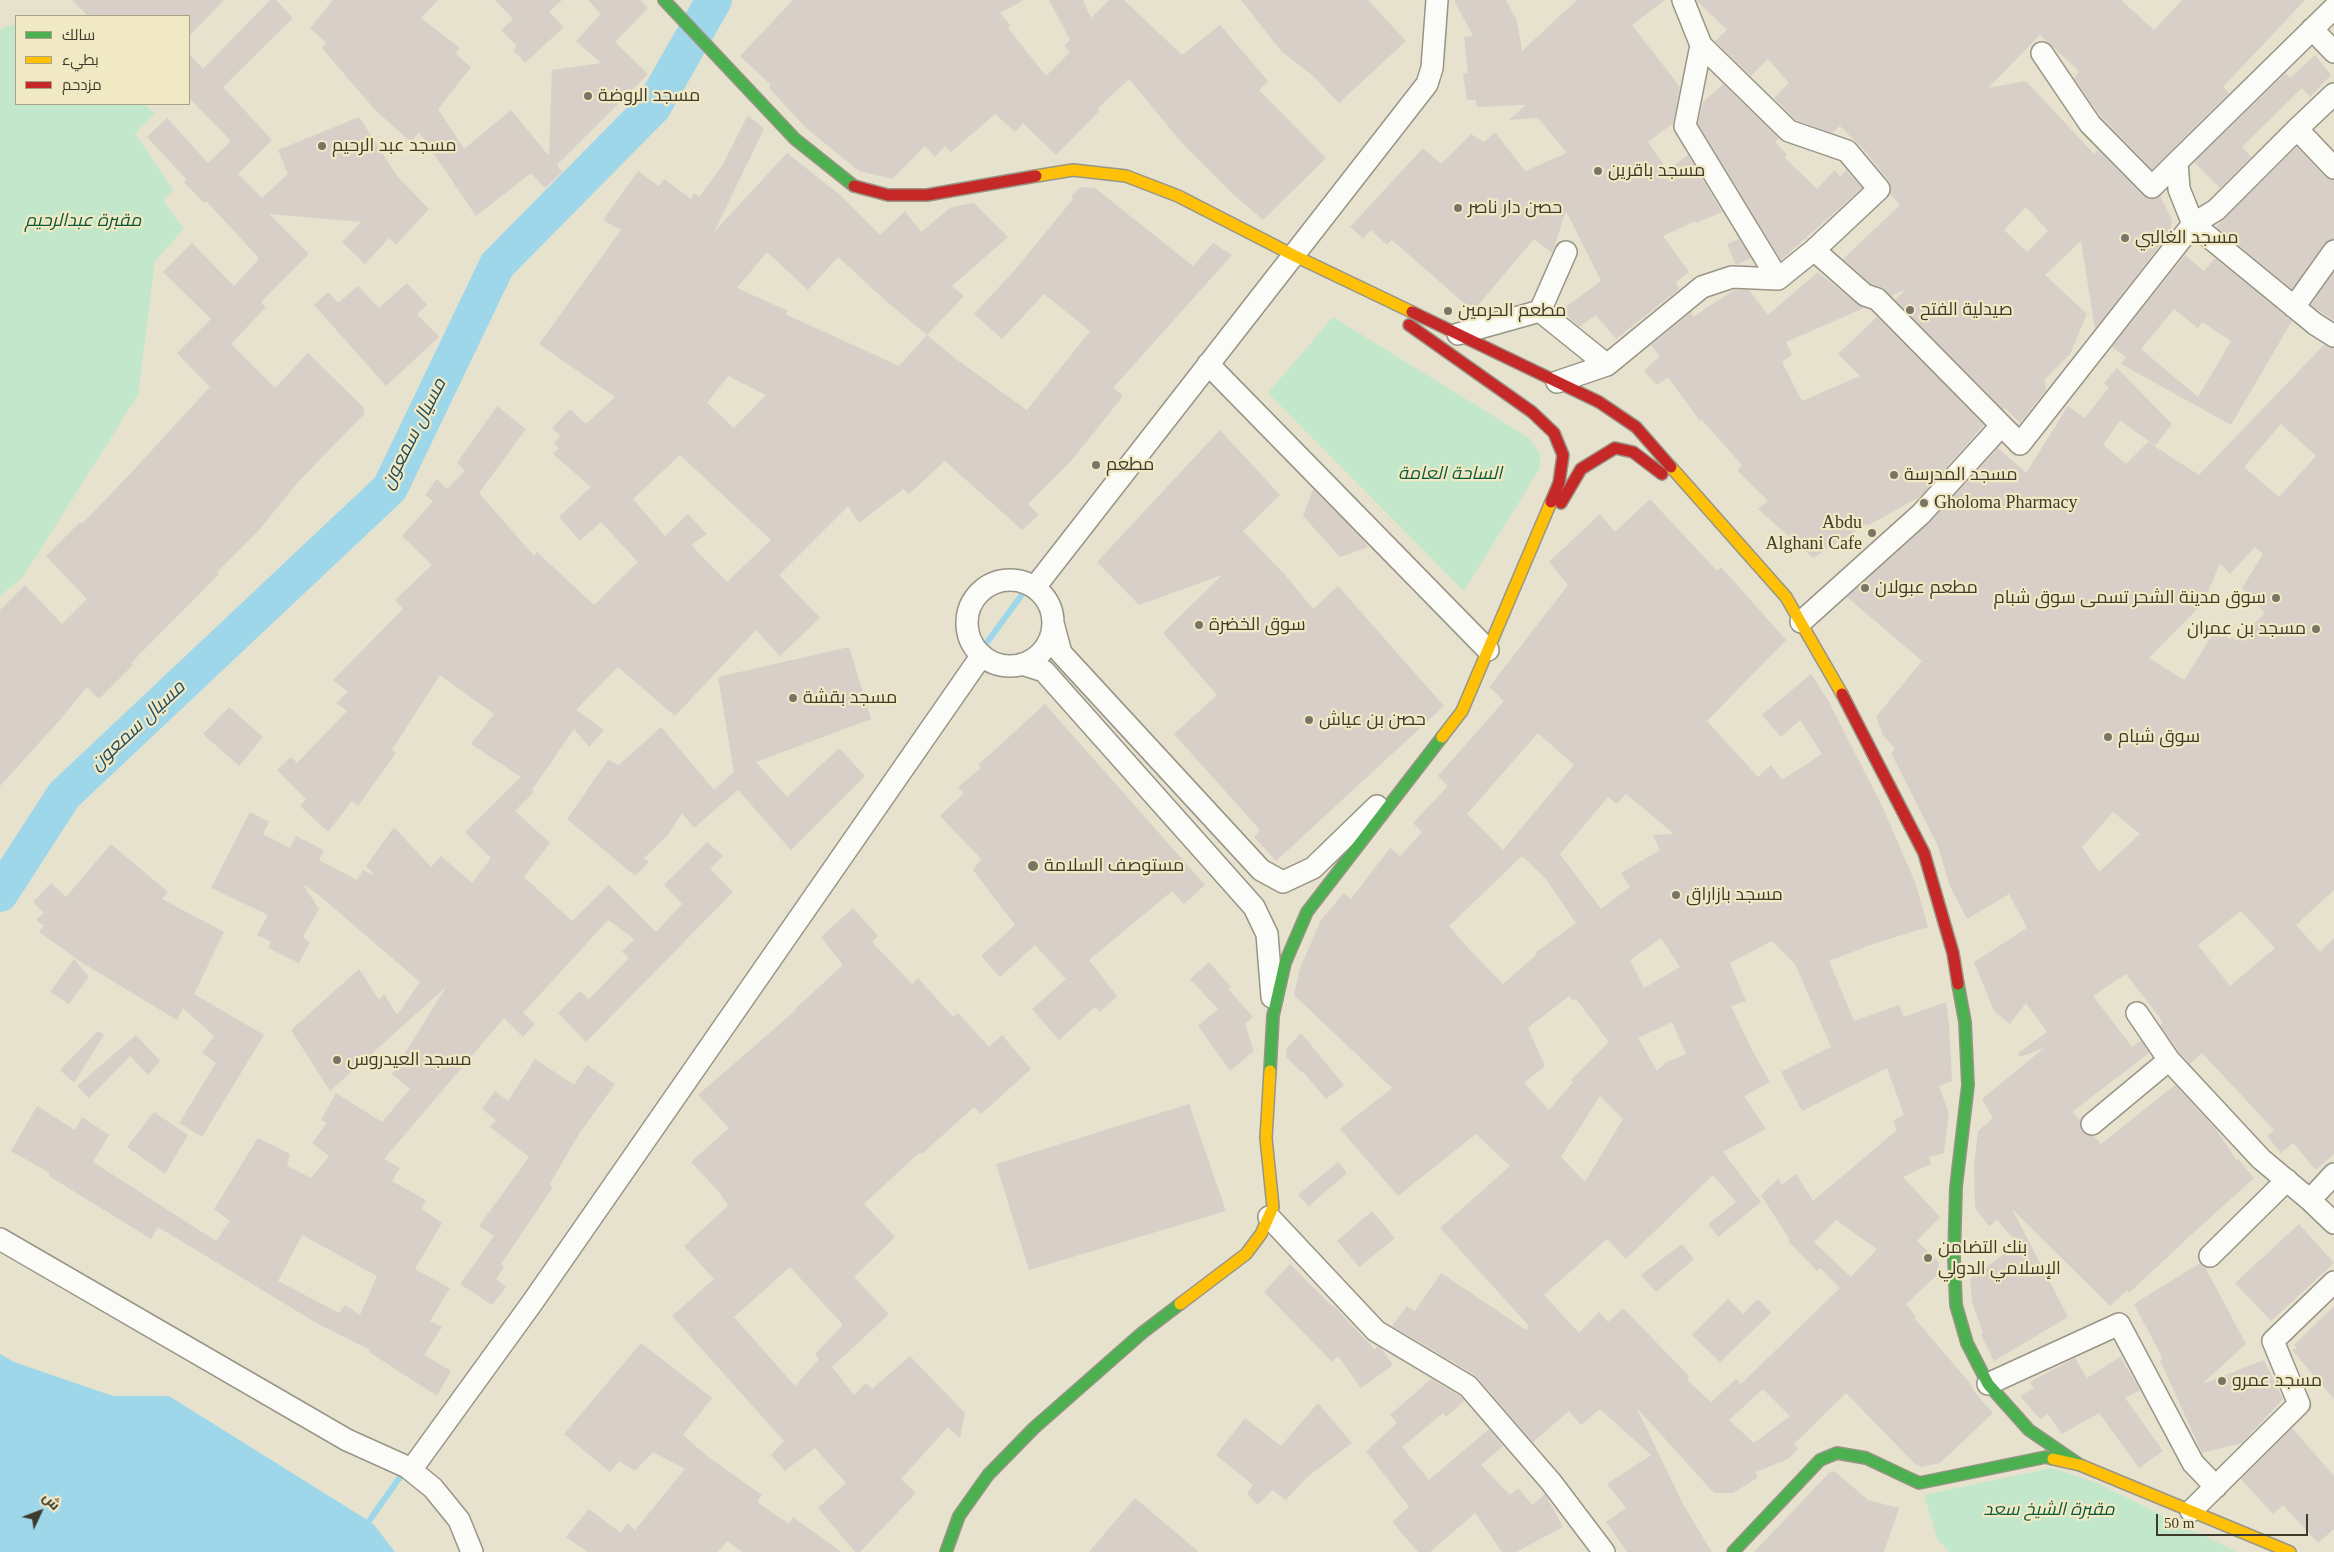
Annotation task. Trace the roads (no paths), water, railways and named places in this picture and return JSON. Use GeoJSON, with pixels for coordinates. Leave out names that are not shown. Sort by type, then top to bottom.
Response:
{"type":"FeatureCollection","features":[{"type":"Feature","properties":{"kind":"main road"},"geometry":{"type":"LineString","coordinates":[[664,0],[795,139],[852,185],[888,195],[927,195],[1073,170],[1126,176],[1178,196],[1349,282],[1599,402],[1636,427],[1786,597],[1838,686],[1924,853],[1953,953],[1964,1022],[1968,1085],[1956,1187],[1954,1259],[1956,1305],[1967,1343],[1988,1384],[2029,1430],[2080,1466]]}},
{"type":"Feature","properties":{"kind":"main road"},"geometry":{"type":"LineString","coordinates":[[942,1551],[959,1516],[988,1476],[1034,1428],[1142,1333],[1246,1254],[1261,1234],[1273,1207],[1266,1138],[1273,1016],[1285,964],[1307,912],[1462,711],[1559,482],[1563,455],[1554,432],[1532,412],[1349,282]]}},
{"type":"Feature","properties":{"kind":"main road"},"geometry":{"type":"LineString","coordinates":[[1527,559],[1581,469],[1599,456],[1615,448],[1633,452],[1707,508]]}},
{"type":"Feature","properties":{"kind":"main road"},"geometry":{"type":"LineString","coordinates":[[2009,1407],[2018,1426],[2017,1436]]}},
{"type":"Feature","properties":{"kind":"main road"},"geometry":{"type":"LineString","coordinates":[[1943,1479],[1996,1461],[2007,1452]]}},
{"type":"Feature","properties":{"kind":"main road"},"geometry":{"type":"LineString","coordinates":[[1733,1552],[1820,1460],[1837,1453],[1866,1458],[1920,1483],[2046,1458],[2080,1466],[2290,1552]]}},
{"type":"Feature","properties":{"kind":"street"},"geometry":{"type":"LineString","coordinates":[[1034,587],[1427,84],[1432,68],[1437,0]]}},
{"type":"Feature","properties":{"kind":"street"},"geometry":{"type":"LineString","coordinates":[[1557,382],[1607,365],[1702,287],[1732,277],[1778,279],[1814,250],[1879,189],[1848,151],[1789,131],[1701,45],[1683,0]]}},
{"type":"Feature","properties":{"kind":"street"},"geometry":{"type":"LineString","coordinates":[[2042,53],[2090,124],[2152,187],[2334,8]]}},
{"type":"Feature","properties":{"kind":"street"},"geometry":{"type":"LineString","coordinates":[[2312,30],[2334,52]]}},
{"type":"Feature","properties":{"kind":"street"},"geometry":{"type":"LineString","coordinates":[[1701,45],[1685,126],[1778,279]]}},
{"type":"Feature","properties":{"kind":"street"},"geometry":{"type":"LineString","coordinates":[[1814,250],[1866,295],[1877,300],[2020,444],[2193,224],[2216,210],[2334,94]]}},
{"type":"Feature","properties":{"kind":"street"},"geometry":{"type":"LineString","coordinates":[[2297,129],[2334,168]]}},
{"type":"Feature","properties":{"kind":"street"},"geometry":{"type":"LineString","coordinates":[[2177,162],[2179,189],[2193,224],[2314,324],[2334,336]]}},
{"type":"Feature","properties":{"kind":"street"},"geometry":{"type":"LineString","coordinates":[[2294,307],[2334,251]]}},
{"type":"Feature","properties":{"kind":"street"},"geometry":{"type":"LineString","coordinates":[[1540,311],[1566,252]]}},
{"type":"Feature","properties":{"kind":"street"},"geometry":{"type":"LineString","coordinates":[[1540,311],[1607,365]]}},
{"type":"Feature","properties":{"kind":"street"},"geometry":{"type":"LineString","coordinates":[[1458,334],[1540,311]]}},
{"type":"Feature","properties":{"kind":"street"},"geometry":{"type":"LineString","coordinates":[[1208,364],[1488,650]]}},
{"type":"Feature","properties":{"kind":"street"},"geometry":{"type":"LineString","coordinates":[[1801,622],[1921,514],[2001,426]]}},
{"type":"Feature","properties":{"kind":"street"},"geometry":{"type":"LineString","coordinates":[[1273,1016],[1267,934],[1254,906],[1044,670],[1022,664],[1001,664],[982,655],[972,644],[967,630],[967,616],[972,602],[981,591],[993,583],[1007,579],[1021,581],[1034,587],[1048,603],[1061,653],[1260,870],[1283,882],[1313,868],[1428,757]]}},
{"type":"Feature","properties":{"kind":"street"},"geometry":{"type":"LineString","coordinates":[[1022,664],[1034,659],[1044,649],[1051,637],[1053,623]]}},
{"type":"Feature","properties":{"kind":"street"},"geometry":{"type":"LineString","coordinates":[[411,1470],[532,1303],[982,655]]}},
{"type":"Feature","properties":{"kind":"street"},"geometry":{"type":"LineString","coordinates":[[2138,1013],[2169,1060],[2262,1159],[2310,1200],[2334,1224]]}},
{"type":"Feature","properties":{"kind":"street"},"geometry":{"type":"LineString","coordinates":[[2092,1124],[2169,1060]]}},
{"type":"Feature","properties":{"kind":"street"},"geometry":{"type":"LineString","coordinates":[[2310,1200],[2334,1174]]}},
{"type":"Feature","properties":{"kind":"street"},"geometry":{"type":"LineString","coordinates":[[2210,1256],[2287,1180]]}},
{"type":"Feature","properties":{"kind":"street"},"geometry":{"type":"LineString","coordinates":[[1269,1216],[1376,1331],[1468,1386],[1551,1482],[1604,1552]]}},
{"type":"Feature","properties":{"kind":"street"},"geometry":{"type":"LineString","coordinates":[[0,1239],[346,1440],[411,1470],[433,1488],[459,1520],[472,1552]]}},
{"type":"Feature","properties":{"kind":"street"},"geometry":{"type":"LineString","coordinates":[[2191,1511],[2299,1404],[2273,1342],[2334,1282]]}},
{"type":"Feature","properties":{"kind":"street"},"geometry":{"type":"LineString","coordinates":[[1988,1384],[2119,1324],[2194,1463],[2216,1487]]}},
{"type":"Feature","properties":{"kind":"water"},"geometry":{"type":"Polygon","coordinates":[[[0,1354],[14,1362],[113,1396],[169,1396],[369,1521],[395,1552],[0,1552],[0,1354]]]}},
{"type":"Feature","properties":{"kind":"waterway","name":"مسيال سمعون"},"geometry":{"type":"LineString","coordinates":[[0,894],[64,795],[390,488],[497,265],[653,107],[714,0]]}},
{"type":"Feature","properties":{"kind":"waterway"},"geometry":{"type":"LineString","coordinates":[[980,652],[1029,585]]}},
{"type":"Feature","properties":{"kind":"waterway"},"geometry":{"type":"LineString","coordinates":[[369,1521],[405,1470]]}},
{"type":"Feature","properties":{"kind":"place","name":"مسجد الروضة"},"geometry":{"type":"Point","coordinates":[588,96]}},
{"type":"Feature","properties":{"kind":"place","name":"مسجد عبد الرحيم"},"geometry":{"type":"Point","coordinates":[322,146]}},
{"type":"Feature","properties":{"kind":"place","name":"مسجد باقرين"},"geometry":{"type":"Point","coordinates":[1598,171]}},
{"type":"Feature","properties":{"kind":"place","name":"حصن دار ناصر"},"geometry":{"type":"Point","coordinates":[1458,208]}},
{"type":"Feature","properties":{"kind":"place","name":"مسجد الغالبي"},"geometry":{"type":"Point","coordinates":[2125,238]}},
{"type":"Feature","properties":{"kind":"place","name":"صيدلية الفتح"},"geometry":{"type":"Point","coordinates":[1910,310]}},
{"type":"Feature","properties":{"kind":"place","name":"مطعم الحرمين"},"geometry":{"type":"Point","coordinates":[1448,311]}},
{"type":"Feature","properties":{"kind":"place","name":"مطعم"},"geometry":{"type":"Point","coordinates":[1096,465]}},
{"type":"Feature","properties":{"kind":"place","name":"مسجد المدرسة"},"geometry":{"type":"Point","coordinates":[1894,475]}},
{"type":"Feature","properties":{"kind":"place","name":"Gholoma Pharmacy"},"geometry":{"type":"Point","coordinates":[1924,503]}},
{"type":"Feature","properties":{"kind":"place","name":"Abdu Alghani Cafe"},"geometry":{"type":"Point","coordinates":[1872,533]}},
{"type":"Feature","properties":{"kind":"place","name":"مطعم عبولان"},"geometry":{"type":"Point","coordinates":[1865,588]}},
{"type":"Feature","properties":{"kind":"place","name":"سوق مدينة الشحر تسمى سوق شبام"},"geometry":{"type":"Point","coordinates":[2276,598]}},
{"type":"Feature","properties":{"kind":"place","name":"سوق الخضرة"},"geometry":{"type":"Point","coordinates":[1199,625]}},
{"type":"Feature","properties":{"kind":"place","name":"مسجد بن عمران"},"geometry":{"type":"Point","coordinates":[2316,629]}},
{"type":"Feature","properties":{"kind":"place","name":"مسجد بقشة"},"geometry":{"type":"Point","coordinates":[793,698]}},
{"type":"Feature","properties":{"kind":"place","name":"حصن بن عياش"},"geometry":{"type":"Point","coordinates":[1309,720]}},
{"type":"Feature","properties":{"kind":"place","name":"سوق شبام"},"geometry":{"type":"Point","coordinates":[2108,737]}},
{"type":"Feature","properties":{"kind":"place","name":"مستوصف السلامة"},"geometry":{"type":"Point","coordinates":[1033,866]}},
{"type":"Feature","properties":{"kind":"place","name":"مسجد بازاراق"},"geometry":{"type":"Point","coordinates":[1676,895]}},
{"type":"Feature","properties":{"kind":"place","name":"مسجد العيدروس"},"geometry":{"type":"Point","coordinates":[337,1060]}},
{"type":"Feature","properties":{"kind":"place","name":"بنك التضامن الإسلامي الدولي"},"geometry":{"type":"Point","coordinates":[1928,1258]}},
{"type":"Feature","properties":{"kind":"place","name":"مسجد عمرو"},"geometry":{"type":"Point","coordinates":[2222,1381]}},
{"type":"Feature","properties":{"kind":"park label","name":"مقبرة عبدالرحيم"},"geometry":{"type":"Point","coordinates":[83,221]}},
{"type":"Feature","properties":{"kind":"park label","name":"الساحة العامة"},"geometry":{"type":"Point","coordinates":[1450,474]}},
{"type":"Feature","properties":{"kind":"park label","name":"مقبرة الشيخ سعد"},"geometry":{"type":"Point","coordinates":[2049,1510]}}]}
